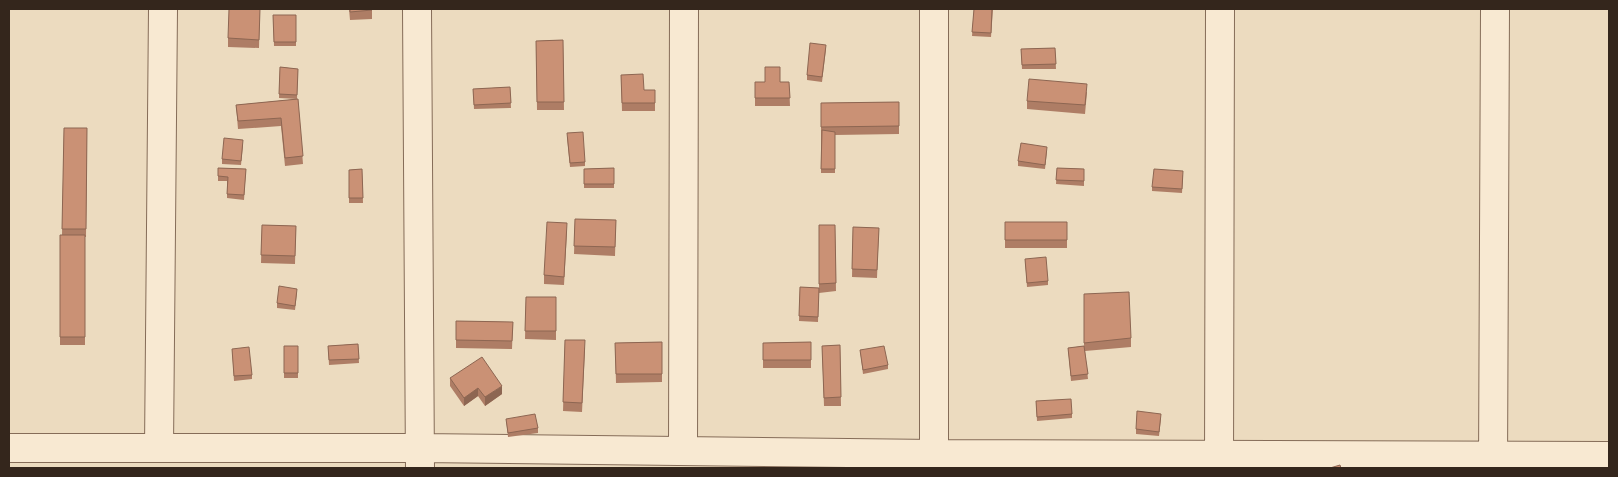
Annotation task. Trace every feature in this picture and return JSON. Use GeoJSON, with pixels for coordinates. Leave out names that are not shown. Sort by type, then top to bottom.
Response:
{"type":"FeatureCollection","features":[{"type":"Feature","properties":{"kind":"street"},"geometry":{"type":"LineString","coordinates":[[159,448],[163,9]]}},
{"type":"Feature","properties":{"kind":"street"},"geometry":{"type":"LineString","coordinates":[[417,9],[420,458]]}},
{"type":"Feature","properties":{"kind":"street"},"geometry":{"type":"LineString","coordinates":[[683,451],[684,9]]}},
{"type":"Feature","properties":{"kind":"street"},"geometry":{"type":"LineString","coordinates":[[934,9],[934,461]]}},
{"type":"Feature","properties":{"kind":"street"},"geometry":{"type":"LineString","coordinates":[[1219,461],[1220,9]]}},
{"type":"Feature","properties":{"kind":"street"},"geometry":{"type":"LineString","coordinates":[[1493,462],[1495,9]]}},
{"type":"Feature","properties":{"kind":"street"},"geometry":{"type":"LineString","coordinates":[[9,448],[159,448],[420,458],[683,451],[934,461],[1493,462],[1609,456]]}},
{"type":"Feature","properties":{"kind":"building"},"geometry":{"type":"Polygon","coordinates":[[[229,9],[260,9],[259,40],[228,38],[229,9]]]}},
{"type":"Feature","properties":{"kind":"building"},"geometry":{"type":"Polygon","coordinates":[[[350,9],[372,9],[372,10],[350,12],[350,9]]]}},
{"type":"Feature","properties":{"kind":"building"},"geometry":{"type":"Polygon","coordinates":[[[974,9],[992,9],[991,33],[972,32],[974,9]]]}},
{"type":"Feature","properties":{"kind":"building"},"geometry":{"type":"Polygon","coordinates":[[[273,15],[296,15],[296,42],[274,42],[273,15]]]}},
{"type":"Feature","properties":{"kind":"building"},"geometry":{"type":"Polygon","coordinates":[[[563,40],[564,102],[537,102],[536,41],[563,40]]]}},
{"type":"Feature","properties":{"kind":"building"},"geometry":{"type":"Polygon","coordinates":[[[810,43],[826,45],[822,77],[807,75],[810,43]]]}},
{"type":"Feature","properties":{"kind":"building"},"geometry":{"type":"Polygon","coordinates":[[[1055,48],[1056,64],[1022,65],[1021,49],[1055,48]]]}},
{"type":"Feature","properties":{"kind":"building"},"geometry":{"type":"Polygon","coordinates":[[[280,67],[298,69],[297,95],[279,94],[280,67]]]}},
{"type":"Feature","properties":{"kind":"building"},"geometry":{"type":"Polygon","coordinates":[[[765,67],[780,67],[780,82],[789,82],[790,98],[755,98],[755,82],[765,82],[765,67]]]}},
{"type":"Feature","properties":{"kind":"building"},"geometry":{"type":"Polygon","coordinates":[[[643,74],[644,90],[655,90],[655,103],[622,103],[621,75],[643,74]]]}},
{"type":"Feature","properties":{"kind":"building"},"geometry":{"type":"Polygon","coordinates":[[[1029,79],[1087,84],[1085,105],[1027,101],[1029,79]]]}},
{"type":"Feature","properties":{"kind":"building"},"geometry":{"type":"Polygon","coordinates":[[[510,87],[511,103],[474,105],[473,89],[510,87]]]}},
{"type":"Feature","properties":{"kind":"building"},"geometry":{"type":"Polygon","coordinates":[[[298,99],[303,156],[285,158],[281,118],[238,121],[236,105],[298,99]]]}},
{"type":"Feature","properties":{"kind":"building"},"geometry":{"type":"Polygon","coordinates":[[[899,102],[899,126],[821,127],[821,103],[899,102]]]}},
{"type":"Feature","properties":{"kind":"building"},"geometry":{"type":"Polygon","coordinates":[[[64,128],[87,128],[86,229],[62,229],[64,128]]]}},
{"type":"Feature","properties":{"kind":"building"},"geometry":{"type":"Polygon","coordinates":[[[822,130],[835,132],[835,169],[821,169],[822,130]]]}},
{"type":"Feature","properties":{"kind":"building"},"geometry":{"type":"Polygon","coordinates":[[[583,132],[585,162],[570,163],[567,133],[583,132]]]}},
{"type":"Feature","properties":{"kind":"building"},"geometry":{"type":"Polygon","coordinates":[[[224,138],[243,140],[241,161],[222,159],[224,138]]]}},
{"type":"Feature","properties":{"kind":"building"},"geometry":{"type":"Polygon","coordinates":[[[1021,143],[1047,147],[1045,165],[1018,161],[1021,143]]]}},
{"type":"Feature","properties":{"kind":"building"},"geometry":{"type":"Polygon","coordinates":[[[218,168],[246,169],[244,195],[227,194],[228,177],[218,176],[218,168]]]}},
{"type":"Feature","properties":{"kind":"building"},"geometry":{"type":"Polygon","coordinates":[[[614,168],[614,184],[584,184],[584,169],[614,168]]]}},
{"type":"Feature","properties":{"kind":"building"},"geometry":{"type":"Polygon","coordinates":[[[1057,168],[1084,169],[1084,181],[1056,180],[1057,168]]]}},
{"type":"Feature","properties":{"kind":"building"},"geometry":{"type":"Polygon","coordinates":[[[362,169],[363,198],[349,198],[349,170],[362,169]]]}},
{"type":"Feature","properties":{"kind":"building"},"geometry":{"type":"Polygon","coordinates":[[[1154,169],[1183,171],[1182,189],[1152,187],[1154,169]]]}},
{"type":"Feature","properties":{"kind":"building"},"geometry":{"type":"Polygon","coordinates":[[[575,219],[616,220],[615,247],[574,246],[575,219]]]}},
{"type":"Feature","properties":{"kind":"building"},"geometry":{"type":"Polygon","coordinates":[[[547,222],[567,223],[564,277],[544,275],[547,222]]]}},
{"type":"Feature","properties":{"kind":"building"},"geometry":{"type":"Polygon","coordinates":[[[1005,222],[1067,222],[1067,240],[1005,240],[1005,222]]]}},
{"type":"Feature","properties":{"kind":"building"},"geometry":{"type":"Polygon","coordinates":[[[262,225],[296,226],[295,256],[261,255],[262,225]]]}},
{"type":"Feature","properties":{"kind":"building"},"geometry":{"type":"Polygon","coordinates":[[[819,225],[835,225],[836,283],[819,284],[819,225]]]}},
{"type":"Feature","properties":{"kind":"building"},"geometry":{"type":"Polygon","coordinates":[[[853,227],[879,228],[877,270],[852,269],[853,227]]]}},
{"type":"Feature","properties":{"kind":"building"},"geometry":{"type":"Polygon","coordinates":[[[60,235],[85,235],[85,337],[60,337],[60,235]]]}},
{"type":"Feature","properties":{"kind":"building"},"geometry":{"type":"Polygon","coordinates":[[[1046,257],[1048,281],[1027,283],[1025,259],[1046,257]]]}},
{"type":"Feature","properties":{"kind":"building"},"geometry":{"type":"Polygon","coordinates":[[[279,286],[297,289],[295,306],[277,303],[279,286]]]}},
{"type":"Feature","properties":{"kind":"building"},"geometry":{"type":"Polygon","coordinates":[[[800,287],[819,288],[818,317],[799,316],[800,287]]]}},
{"type":"Feature","properties":{"kind":"building"},"geometry":{"type":"Polygon","coordinates":[[[1129,292],[1131,338],[1084,343],[1084,294],[1129,292]]]}},
{"type":"Feature","properties":{"kind":"building"},"geometry":{"type":"Polygon","coordinates":[[[526,297],[556,297],[556,331],[525,331],[526,297]]]}},
{"type":"Feature","properties":{"kind":"building"},"geometry":{"type":"Polygon","coordinates":[[[456,321],[513,322],[512,341],[456,340],[456,321]]]}},
{"type":"Feature","properties":{"kind":"building"},"geometry":{"type":"Polygon","coordinates":[[[565,340],[585,340],[582,403],[563,402],[565,340]]]}},
{"type":"Feature","properties":{"kind":"building"},"geometry":{"type":"Polygon","coordinates":[[[662,342],[662,374],[616,374],[615,343],[662,342]]]}},
{"type":"Feature","properties":{"kind":"building"},"geometry":{"type":"Polygon","coordinates":[[[811,342],[811,360],[763,360],[763,343],[811,342]]]}},
{"type":"Feature","properties":{"kind":"building"},"geometry":{"type":"Polygon","coordinates":[[[358,344],[359,359],[329,360],[328,346],[358,344]]]}},
{"type":"Feature","properties":{"kind":"building"},"geometry":{"type":"Polygon","coordinates":[[[840,345],[841,397],[824,398],[822,346],[840,345]]]}},
{"type":"Feature","properties":{"kind":"building"},"geometry":{"type":"Polygon","coordinates":[[[284,346],[298,346],[298,373],[284,373],[284,346]]]}},
{"type":"Feature","properties":{"kind":"building"},"geometry":{"type":"Polygon","coordinates":[[[884,346],[888,365],[863,370],[860,350],[884,346]]]}},
{"type":"Feature","properties":{"kind":"building"},"geometry":{"type":"Polygon","coordinates":[[[1084,346],[1088,374],[1071,376],[1068,348],[1084,346]]]}},
{"type":"Feature","properties":{"kind":"building"},"geometry":{"type":"Polygon","coordinates":[[[249,347],[252,375],[234,376],[232,349],[249,347]]]}},
{"type":"Feature","properties":{"kind":"building"},"geometry":{"type":"Polygon","coordinates":[[[482,357],[502,386],[485,397],[478,388],[464,398],[450,378],[482,357]]]}},
{"type":"Feature","properties":{"kind":"building"},"geometry":{"type":"Polygon","coordinates":[[[1071,399],[1072,414],[1037,417],[1036,401],[1071,399]]]}},
{"type":"Feature","properties":{"kind":"building"},"geometry":{"type":"Polygon","coordinates":[[[1137,411],[1161,414],[1159,432],[1136,429],[1137,411]]]}},
{"type":"Feature","properties":{"kind":"building"},"geometry":{"type":"Polygon","coordinates":[[[535,414],[538,428],[508,433],[506,419],[535,414]]]}},
{"type":"Feature","properties":{"kind":"building"},"geometry":{"type":"Polygon","coordinates":[[[1340,465],[1341,468],[1330,468],[1340,465]]]}}]}
